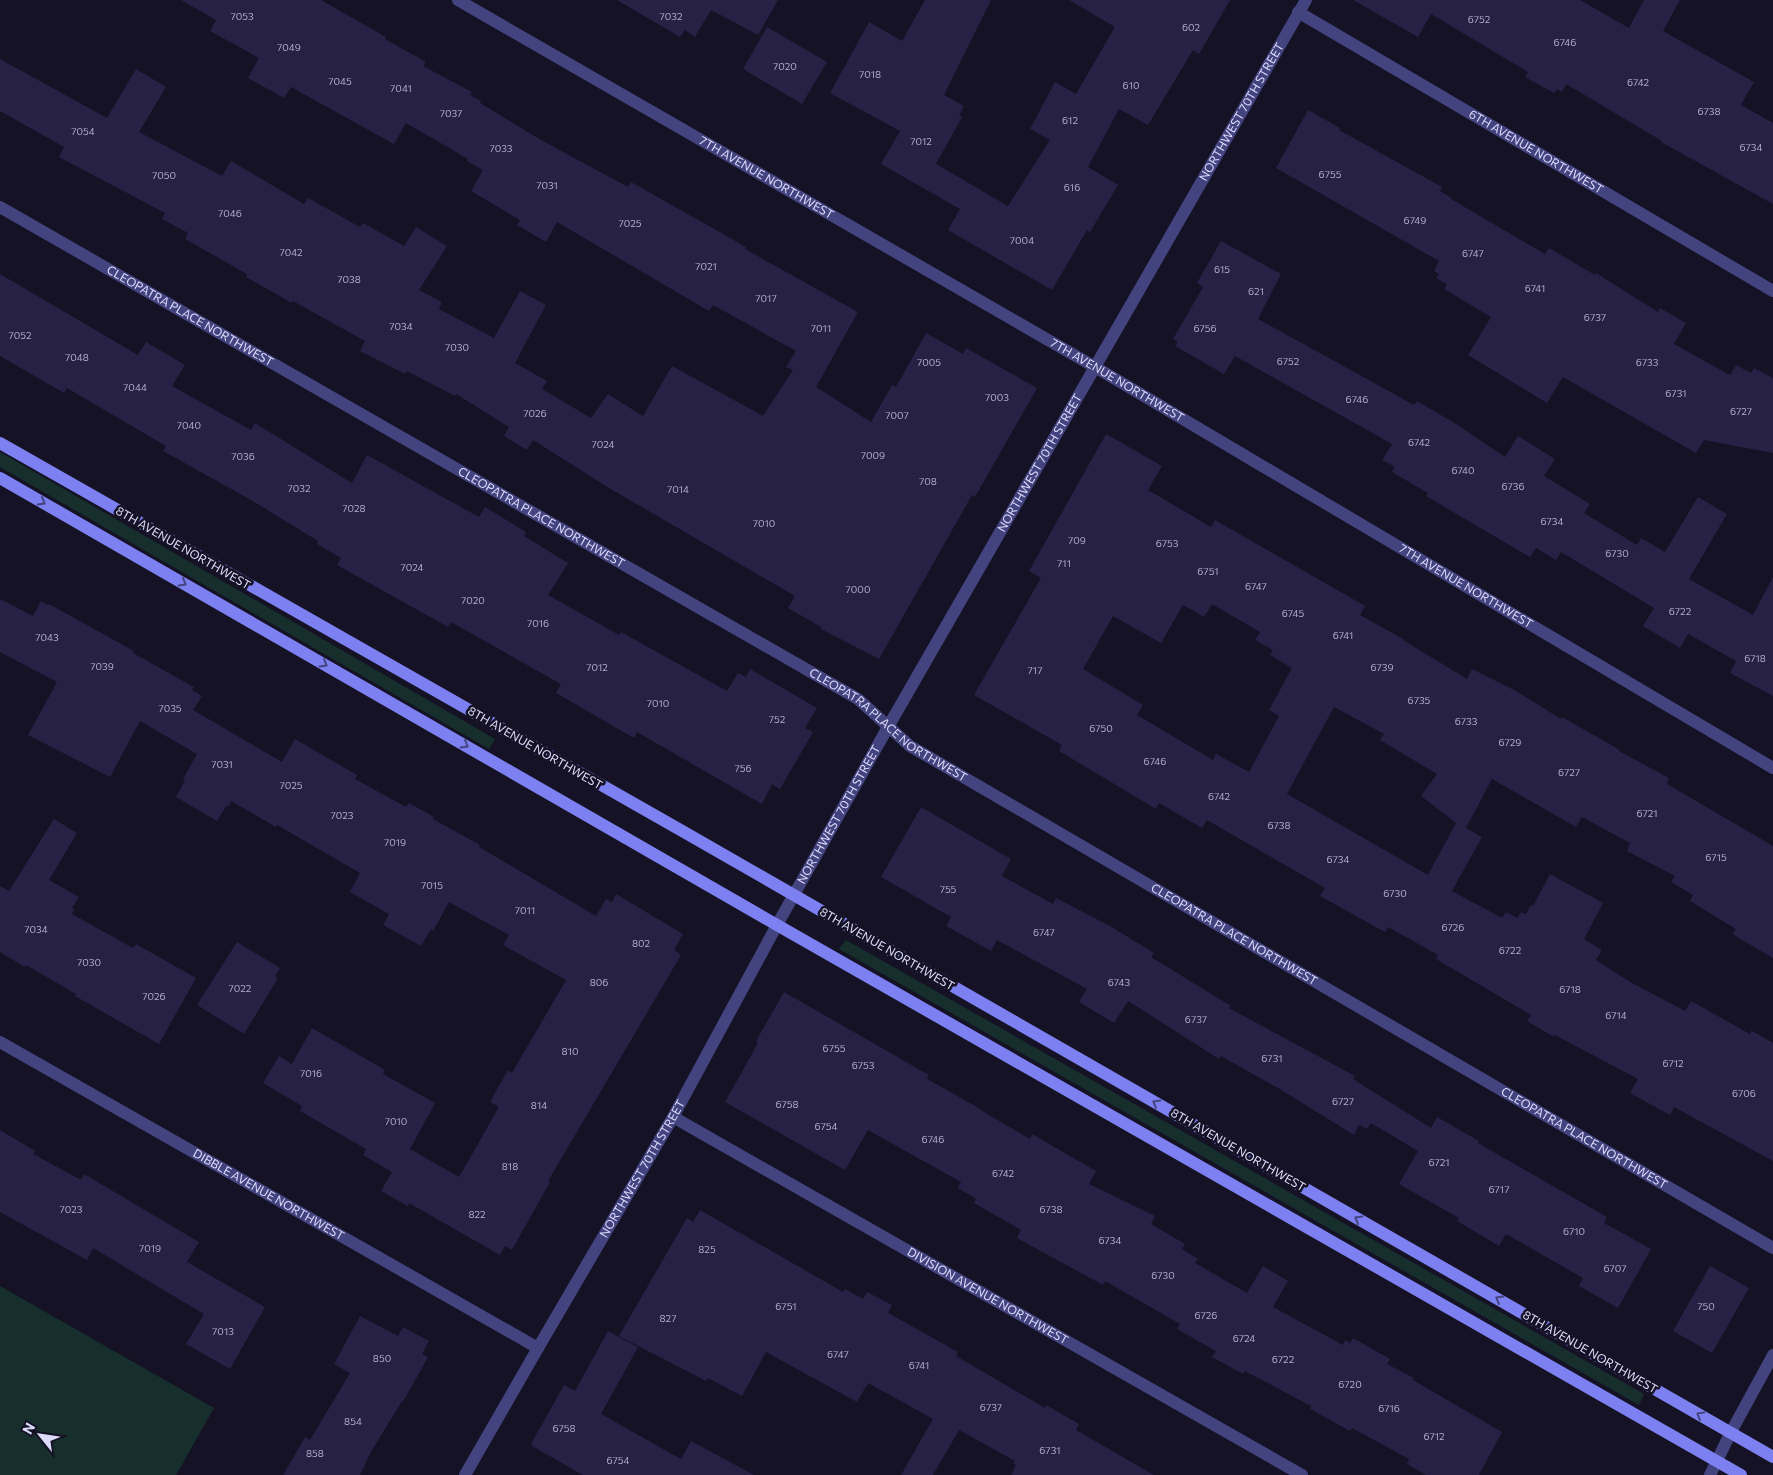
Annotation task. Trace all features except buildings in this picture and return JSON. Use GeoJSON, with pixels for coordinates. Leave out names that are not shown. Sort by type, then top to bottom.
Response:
{"type":"FeatureCollection","features":[{"type":"Feature","properties":{"kind":"main road","name":"8TH AVENUE NORTHWEST"},"geometry":{"type":"LineString","coordinates":[[0,443],[1773,1457]]}},
{"type":"Feature","properties":{"kind":"main road"},"geometry":{"type":"LineString","coordinates":[[0,478],[777,925],[1741,1475]]}},
{"type":"Feature","properties":{"kind":"street","name":"7TH AVENUE NORTHWEST"},"geometry":{"type":"LineString","coordinates":[[458,0],[1095,367],[1773,768]]}},
{"type":"Feature","properties":{"kind":"street","name":"NORTHWEST 70TH STREET"},"geometry":{"type":"LineString","coordinates":[[465,1475],[673,1117],[777,925],[888,727],[1306,0]]}},
{"type":"Feature","properties":{"kind":"street","name":"6TH AVENUE NORTHWEST"},"geometry":{"type":"LineString","coordinates":[[1298,12],[1773,291]]}},
{"type":"Feature","properties":{"kind":"street","name":"CLEOPATRA PLACE NORTHWEST"},"geometry":{"type":"LineString","coordinates":[[0,207],[858,699],[910,746],[1773,1248]]}},
{"type":"Feature","properties":{"kind":"street","name":"DIBBLE AVENUE NORTHWEST"},"geometry":{"type":"LineString","coordinates":[[0,1042],[538,1348]]}},
{"type":"Feature","properties":{"kind":"street","name":"DIVISION AVENUE NORTHWEST"},"geometry":{"type":"LineString","coordinates":[[673,1117],[1302,1475]]}},
{"type":"Feature","properties":{"kind":"street"},"geometry":{"type":"LineString","coordinates":[[1710,1475],[1773,1355]]}},
{"type":"Feature","properties":{"kind":"green space"},"geometry":{"type":"Polygon","coordinates":[[[0,452],[495,739],[489,749],[0,467],[0,452]]]}},
{"type":"Feature","properties":{"kind":"green space"},"geometry":{"type":"Polygon","coordinates":[[[846,940],[1644,1394],[1639,1405],[839,949],[846,940]]]}},
{"type":"Feature","properties":{"kind":"green space"},"geometry":{"type":"Polygon","coordinates":[[[0,1286],[214,1408],[176,1475],[0,1475],[0,1286]]]}}]}
